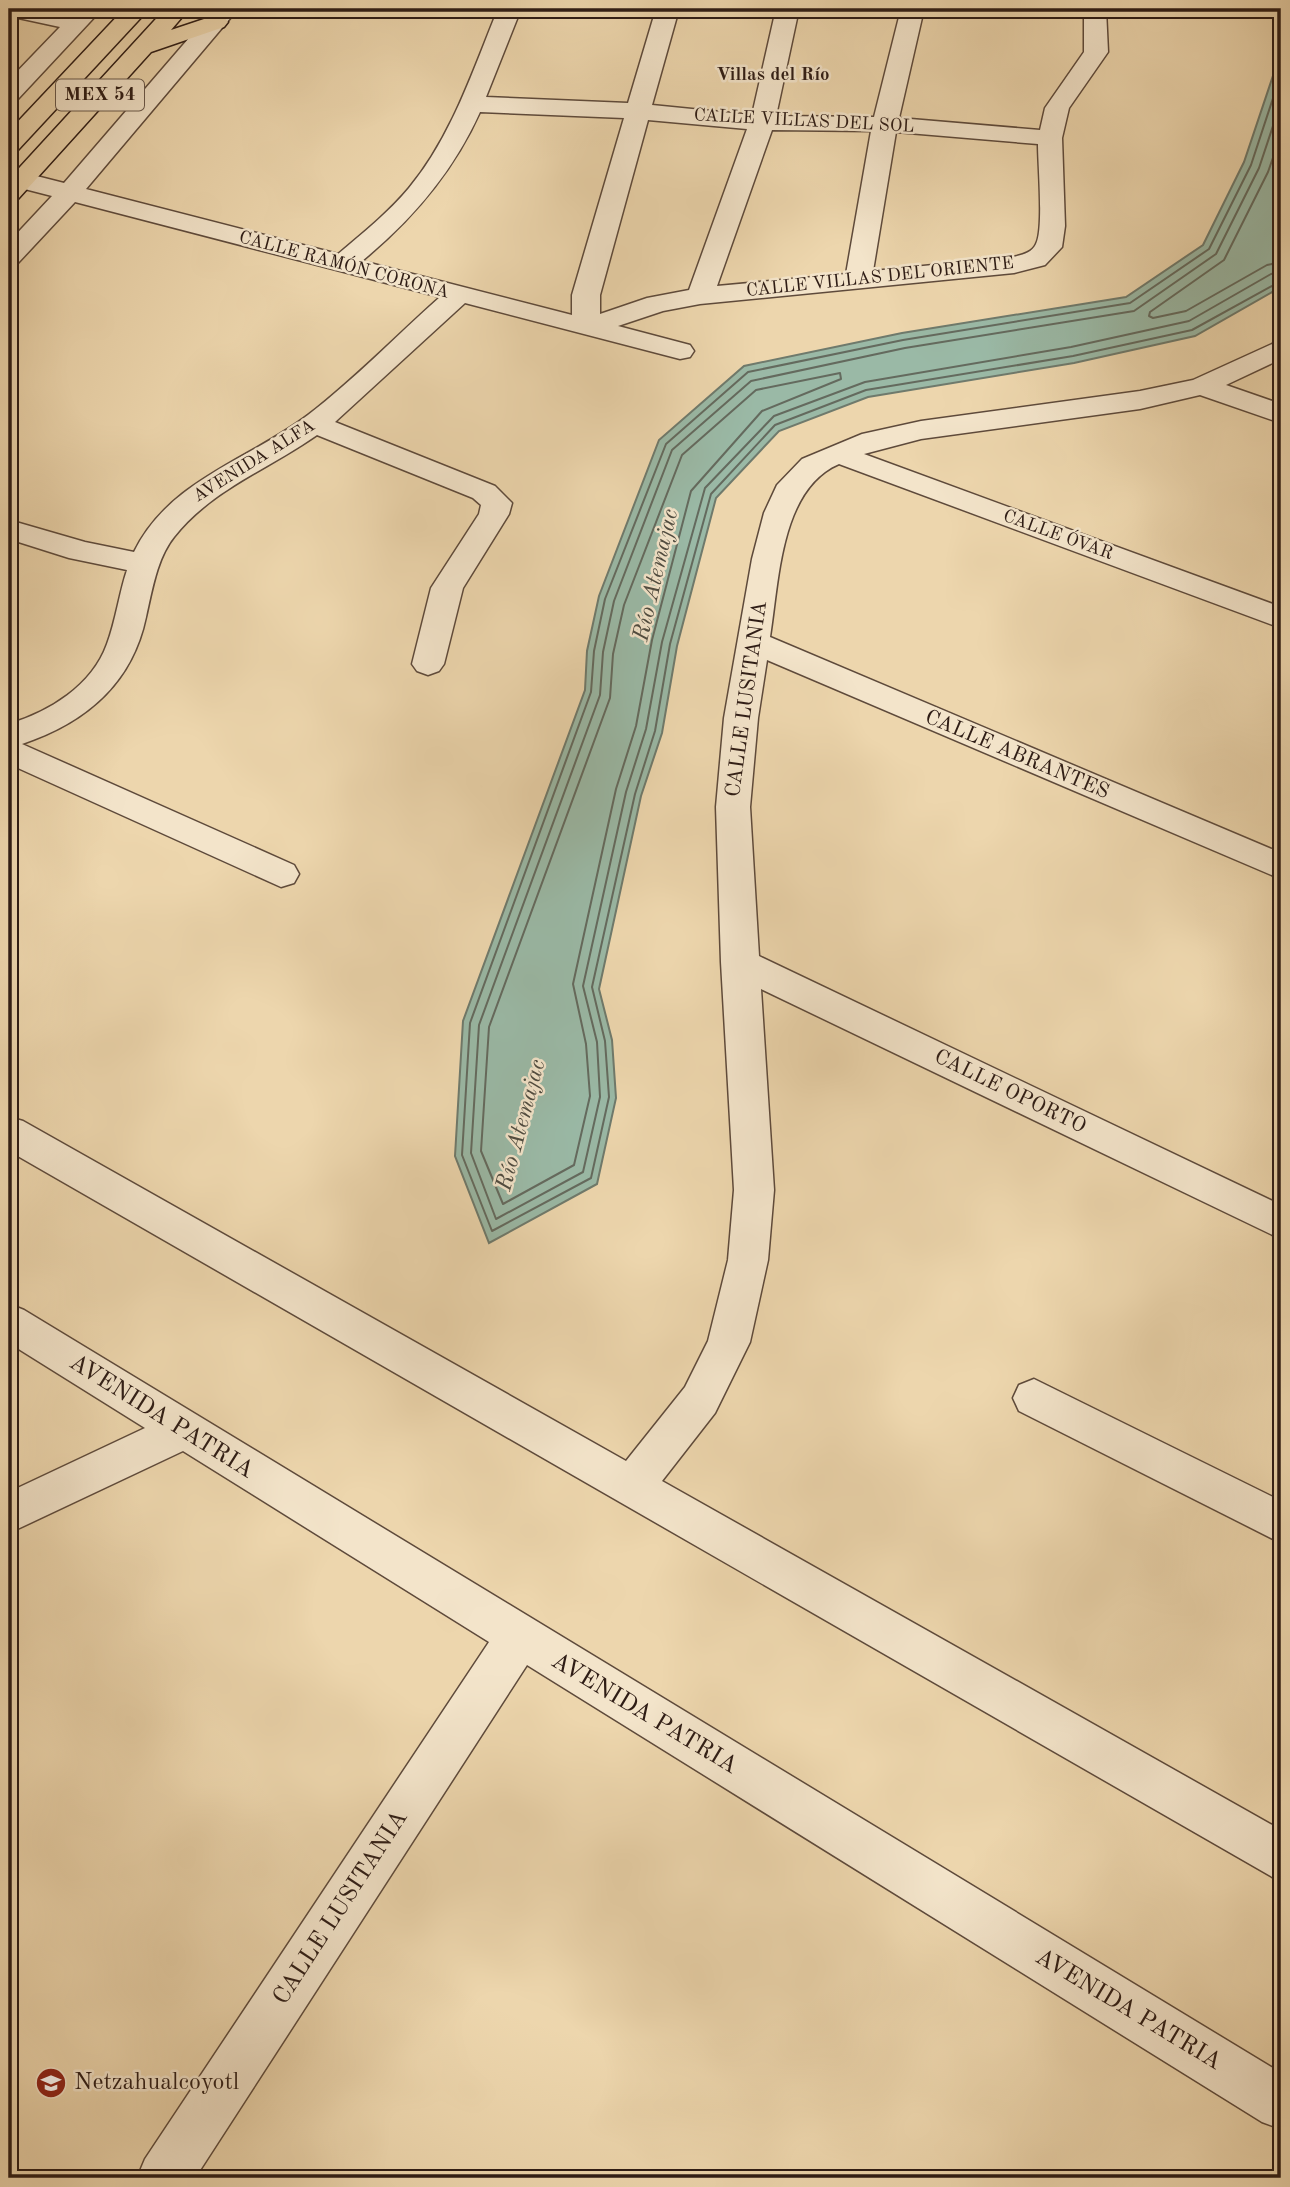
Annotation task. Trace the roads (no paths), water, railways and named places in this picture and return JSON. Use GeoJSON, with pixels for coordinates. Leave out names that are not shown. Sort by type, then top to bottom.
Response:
{"type":"FeatureCollection","features":[{"type":"Feature","properties":{"kind":"main road","name":"MEX 54"},"geometry":{"type":"LineString","coordinates":[[9,145],[137,9]]}},
{"type":"Feature","properties":{"kind":"main road","name":"MEX 54"},"geometry":{"type":"LineString","coordinates":[[13,183],[177,9]]}},
{"type":"Feature","properties":{"kind":"main road"},"geometry":{"type":"LineString","coordinates":[[144,47],[221,15]]}},
{"type":"Feature","properties":{"kind":"street"},"geometry":{"type":"LineString","coordinates":[[9,9],[83,17]]}},
{"type":"Feature","properties":{"kind":"street"},"geometry":{"type":"LineString","coordinates":[[342,264],[399,215],[440,162],[474,104],[509,9]]}},
{"type":"Feature","properties":{"kind":"street"},"geometry":{"type":"LineString","coordinates":[[586,328],[586,295],[667,9]]}},
{"type":"Feature","properties":{"kind":"street"},"geometry":{"type":"LineString","coordinates":[[700,296],[762,123],[787,9]]}},
{"type":"Feature","properties":{"kind":"street"},"geometry":{"type":"LineString","coordinates":[[858,280],[885,124],[912,9]]}},
{"type":"Feature","properties":{"kind":"street"},"geometry":{"type":"LineString","coordinates":[[1052,9],[1095,10]]}},
{"type":"Feature","properties":{"kind":"street","name":"CALLE VILLAS DEL ORIENTE"},"geometry":{"type":"LineString","coordinates":[[586,328],[657,304],[700,296],[1014,265],[1035,259],[1049,247],[1052,226],[1050,138],[1058,108],[1096,52],[1095,10]]}},
{"type":"Feature","properties":{"kind":"street"},"geometry":{"type":"LineString","coordinates":[[9,257],[70,192],[221,15]]}},
{"type":"Feature","properties":{"kind":"street"},"geometry":{"type":"LineString","coordinates":[[9,94],[83,17]]}},
{"type":"Feature","properties":{"kind":"street","name":"CALLE VILLAS DEL SOL"},"geometry":{"type":"LineString","coordinates":[[474,104],[636,111],[762,123],[885,124],[1050,138]]}},
{"type":"Feature","properties":{"kind":"street","name":"CALLE RAMÓN CORONA"},"geometry":{"type":"LineString","coordinates":[[13,183],[70,192],[680,351]]}},
{"type":"Feature","properties":{"kind":"street","name":"AVENIDA ALFA"},"geometry":{"type":"LineString","coordinates":[[9,736],[36,729],[70,712],[100,685],[118,656],[145,564],[160,534],[186,504],[213,484],[315,424],[458,295]]}},
{"type":"Feature","properties":{"kind":"street","name":"CALLE LUSITANIA"},"geometry":{"type":"LineString","coordinates":[[633,1485],[700,1400],[729,1342],[748,1260],[754,1190],[739,962],[733,807],[766,559],[779,513],[792,485],[812,465],[835,453],[872,440],[921,430],[1140,400],[1202,386],[1281,348]]}},
{"type":"Feature","properties":{"kind":"street"},"geometry":{"type":"LineString","coordinates":[[1202,386],[1281,414]]}},
{"type":"Feature","properties":{"kind":"street"},"geometry":{"type":"LineString","coordinates":[[315,424],[484,492],[497,503],[494,514],[447,588],[428,664]]}},
{"type":"Feature","properties":{"kind":"street","name":"CALLE ÓVAR"},"geometry":{"type":"LineString","coordinates":[[835,453],[1281,618]]}},
{"type":"Feature","properties":{"kind":"street"},"geometry":{"type":"LineString","coordinates":[[9,529],[80,551],[145,564]]}},
{"type":"Feature","properties":{"kind":"street","name":"CALLE ABRANTES"},"geometry":{"type":"LineString","coordinates":[[753,642],[1281,867]]}},
{"type":"Feature","properties":{"kind":"street"},"geometry":{"type":"LineString","coordinates":[[9,751],[281,874]]}},
{"type":"Feature","properties":{"kind":"street","name":"CALLE OPORTO"},"geometry":{"type":"LineString","coordinates":[[739,962],[1281,1223]]}},
{"type":"Feature","properties":{"kind":"street"},"geometry":{"type":"LineString","coordinates":[[9,1132],[633,1485],[1281,1857]]}},
{"type":"Feature","properties":{"kind":"street","name":"AVENIDA PATRIA"},"geometry":{"type":"LineString","coordinates":[[9,1322],[1281,2104]]}},
{"type":"Feature","properties":{"kind":"street"},"geometry":{"type":"LineString","coordinates":[[1034,1398],[1281,1523]]}},
{"type":"Feature","properties":{"kind":"street"},"geometry":{"type":"LineString","coordinates":[[9,1513],[183,1430]]}},
{"type":"Feature","properties":{"kind":"street","name":"CALLE LUSITANIA"},"geometry":{"type":"LineString","coordinates":[[164,2178],[519,1637]]}},
{"type":"Feature","properties":{"kind":"water","name":"Río Atemajac"},"geometry":{"type":"Polygon","coordinates":[[[1281,52],[1281,287],[1195,336],[1074,363],[868,397],[779,431],[716,498],[677,646],[662,733],[641,796],[599,989],[612,1040],[616,1098],[597,1184],[489,1243],[455,1156],[463,1021],[585,690],[587,651],[599,596],[659,440],[744,366],[902,333],[1126,297],[1203,245],[1244,162],[1281,52]]]}},
{"type":"Feature","properties":{"kind":"place","name":"Netzahualcoyotl"},"geometry":{"type":"Point","coordinates":[51,2083]}},
{"type":"Feature","properties":{"kind":"district","name":"Villas del Río"},"geometry":{"type":"Point","coordinates":[773,75]}}]}
